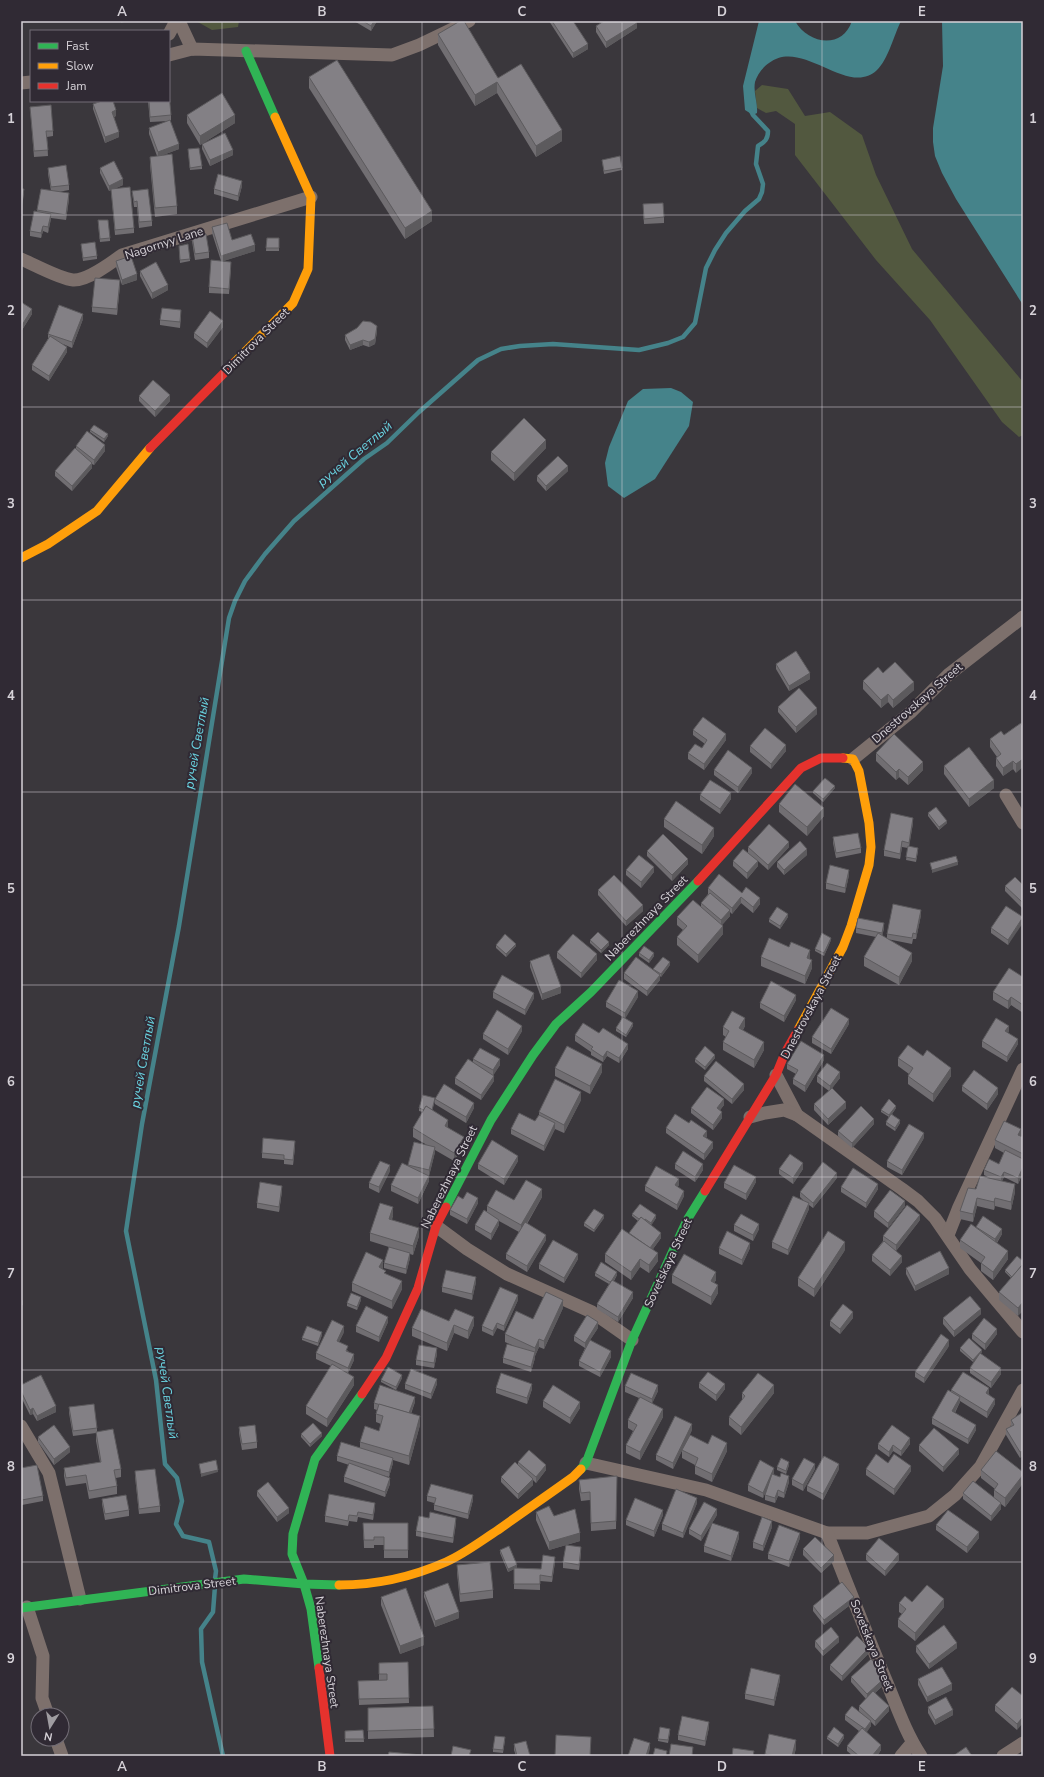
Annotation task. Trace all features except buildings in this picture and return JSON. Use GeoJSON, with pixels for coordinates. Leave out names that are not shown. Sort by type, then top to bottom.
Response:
{"type":"FeatureCollection","features":[{"type":"Feature","properties":{"kind":"street"},"geometry":{"type":"LineString","coordinates":[[170,33],[178,21],[192,49]]}},
{"type":"Feature","properties":{"kind":"street"},"geometry":{"type":"LineString","coordinates":[[170,55],[192,49],[392,55],[419,45],[469,21]]}},
{"type":"Feature","properties":{"kind":"street","name":"Dimitrova Street"},"geometry":{"type":"LineString","coordinates":[[21,558],[48,544],[97,511],[149,449],[293,303],[308,269],[311,197],[246,51]]}},
{"type":"Feature","properties":{"kind":"street","name":"Nagornyy Lane"},"geometry":{"type":"LineString","coordinates":[[21,259],[42,269],[73,280],[98,272],[122,256],[311,197]]}},
{"type":"Feature","properties":{"kind":"street","name":"Dnestrovskaya Street"},"geometry":{"type":"LineString","coordinates":[[776,1075],[785,1053],[843,947],[851,926],[869,865],[871,847],[869,823],[859,771],[853,759],[911,712],[948,675],[1023,617]]}},
{"type":"Feature","properties":{"kind":"street","name":"Naberezhnaya Street"},"geometry":{"type":"LineString","coordinates":[[330,1756],[311,1609],[304,1584],[292,1554],[293,1534],[315,1459],[344,1421],[386,1358],[418,1288],[436,1226],[491,1120],[533,1055],[556,1024],[591,992],[696,883],[805,764],[814,759],[832,756],[853,759]]}},
{"type":"Feature","properties":{"kind":"street"},"geometry":{"type":"LineString","coordinates":[[1006,795],[1023,823]]}},
{"type":"Feature","properties":{"kind":"street"},"geometry":{"type":"LineString","coordinates":[[948,1235],[959,1207],[1023,1069]]}},
{"type":"Feature","properties":{"kind":"street"},"geometry":{"type":"LineString","coordinates":[[776,1075],[797,1115]]}},
{"type":"Feature","properties":{"kind":"street","name":"Sovetskaya Street"},"geometry":{"type":"LineString","coordinates":[[304,1584],[358,1585],[388,1581],[414,1574],[447,1562],[480,1542],[574,1477],[586,1463],[632,1340],[687,1220],[776,1075]]}},
{"type":"Feature","properties":{"kind":"street"},"geometry":{"type":"LineString","coordinates":[[750,1117],[784,1110],[797,1115],[918,1201],[935,1218],[970,1269],[1023,1332]]}},
{"type":"Feature","properties":{"kind":"street"},"geometry":{"type":"LineString","coordinates":[[436,1226],[467,1249],[507,1274],[592,1312],[632,1340]]}},
{"type":"Feature","properties":{"kind":"street"},"geometry":{"type":"LineString","coordinates":[[586,1463],[706,1490],[827,1533],[867,1533],[929,1516],[955,1495],[981,1466],[1023,1390]]}},
{"type":"Feature","properties":{"kind":"street"},"geometry":{"type":"LineString","coordinates":[[21,1426],[49,1473],[80,1599]]}},
{"type":"Feature","properties":{"kind":"street","name":"Sovetskaya Street"},"geometry":{"type":"LineString","coordinates":[[827,1533],[912,1743],[921,1756]]}},
{"type":"Feature","properties":{"kind":"street","name":"Dimitrova Street"},"geometry":{"type":"LineString","coordinates":[[24,1608],[80,1599],[197,1586],[244,1579],[304,1584]]}},
{"type":"Feature","properties":{"kind":"street"},"geometry":{"type":"LineString","coordinates":[[24,1608],[43,1656],[42,1698],[45,1707]]}},
{"type":"Feature","properties":{"kind":"street"},"geometry":{"type":"LineString","coordinates":[[901,1756],[912,1743]]}},
{"type":"Feature","properties":{"kind":"street"},"geometry":{"type":"LineString","coordinates":[[1003,1756],[1023,1743]]}},
{"type":"Feature","properties":{"kind":"green space"},"geometry":{"type":"Polygon","coordinates":[[[196,21],[239,21],[238,27],[212,30],[196,21]]]}},
{"type":"Feature","properties":{"kind":"green space"},"geometry":{"type":"Polygon","coordinates":[[[762,85],[788,89],[805,116],[830,112],[862,135],[876,175],[912,249],[1023,382],[1023,435],[1019,437],[1002,422],[930,320],[876,260],[795,155],[795,124],[776,111],[766,113],[757,108],[755,91],[762,85]]]}},
{"type":"Feature","properties":{"kind":"water"},"geometry":{"type":"Polygon","coordinates":[[[759,21],[795,21],[808,35],[816,39],[833,40],[841,36],[847,30],[852,21],[901,21],[888,54],[881,66],[865,77],[853,77],[839,73],[796,57],[782,57],[769,63],[760,71],[755,82],[757,113],[753,115],[745,110],[743,86],[759,21]]]}},
{"type":"Feature","properties":{"kind":"water"},"geometry":{"type":"Polygon","coordinates":[[[942,21],[1023,21],[1023,305],[956,199],[935,156],[933,128],[943,66],[942,21]]]}},
{"type":"Feature","properties":{"kind":"water"},"geometry":{"type":"Polygon","coordinates":[[[671,388],[681,392],[693,402],[689,426],[655,479],[624,498],[608,486],[605,463],[609,447],[628,401],[643,389],[671,388]]]}},
{"type":"Feature","properties":{"kind":"waterway","name":"ручей Светлый"},"geometry":{"type":"LineString","coordinates":[[215,1579],[216,1571],[209,1542],[183,1536],[176,1524],[182,1501],[177,1478],[165,1464],[156,1380],[126,1231],[142,1124],[179,926],[229,618],[235,601],[245,581],[265,554],[294,521],[364,459],[387,443],[419,412],[478,360],[501,349],[520,346],[553,344],[639,350],[668,343],[683,337],[695,323],[706,268],[715,250],[726,233],[745,211],[759,199],[762,192],[763,184],[756,164],[758,146],[766,140],[768,131],[751,111]]}},
{"type":"Feature","properties":{"kind":"waterway","name":"ручей Светлый"},"geometry":{"type":"LineString","coordinates":[[215,1586],[213,1612],[201,1629],[202,1662],[223,1756]]}},
{"type":"Feature","properties":{"kind":"traffic: fast"},"geometry":{"type":"LineString","coordinates":[[246,51],[275,117]]}},
{"type":"Feature","properties":{"kind":"traffic: fast"},"geometry":{"type":"LineString","coordinates":[[446,1207],[491,1120],[533,1055],[556,1024],[591,992],[698,881]]}},
{"type":"Feature","properties":{"kind":"traffic: fast"},"geometry":{"type":"LineString","coordinates":[[581,1469],[586,1463],[632,1340],[687,1220],[705,1191]]}},
{"type":"Feature","properties":{"kind":"traffic: fast"},"geometry":{"type":"LineString","coordinates":[[319,1668],[311,1609],[304,1584],[292,1554],[293,1534],[315,1459],[362,1394]]}},
{"type":"Feature","properties":{"kind":"traffic: fast"},"geometry":{"type":"LineString","coordinates":[[21,1608],[244,1579],[304,1584],[339,1585]]}},
{"type":"Feature","properties":{"kind":"traffic: slow"},"geometry":{"type":"LineString","coordinates":[[234,363],[293,303],[308,269],[311,197],[275,117]]}},
{"type":"Feature","properties":{"kind":"traffic: slow"},"geometry":{"type":"LineString","coordinates":[[21,558],[48,544],[97,511],[150,448]]}},
{"type":"Feature","properties":{"kind":"traffic: slow"},"geometry":{"type":"LineString","coordinates":[[798,1030],[843,947],[851,926],[869,865],[871,847],[869,823],[859,771],[853,759],[843,758]]}},
{"type":"Feature","properties":{"kind":"traffic: slow"},"geometry":{"type":"LineString","coordinates":[[339,1585],[367,1584],[394,1579],[420,1572],[453,1559],[498,1530],[573,1477],[581,1469]]}},
{"type":"Feature","properties":{"kind":"traffic: jam"},"geometry":{"type":"LineString","coordinates":[[150,448],[234,363]]}},
{"type":"Feature","properties":{"kind":"traffic: jam"},"geometry":{"type":"LineString","coordinates":[[698,881],[801,768],[821,758],[843,758]]}},
{"type":"Feature","properties":{"kind":"traffic: jam"},"geometry":{"type":"LineString","coordinates":[[705,1191],[776,1075],[785,1053],[798,1030]]}},
{"type":"Feature","properties":{"kind":"traffic: jam"},"geometry":{"type":"LineString","coordinates":[[362,1394],[386,1358],[418,1288],[436,1226],[446,1207]]}},
{"type":"Feature","properties":{"kind":"traffic: jam"},"geometry":{"type":"LineString","coordinates":[[319,1668],[330,1756]]}}]}
